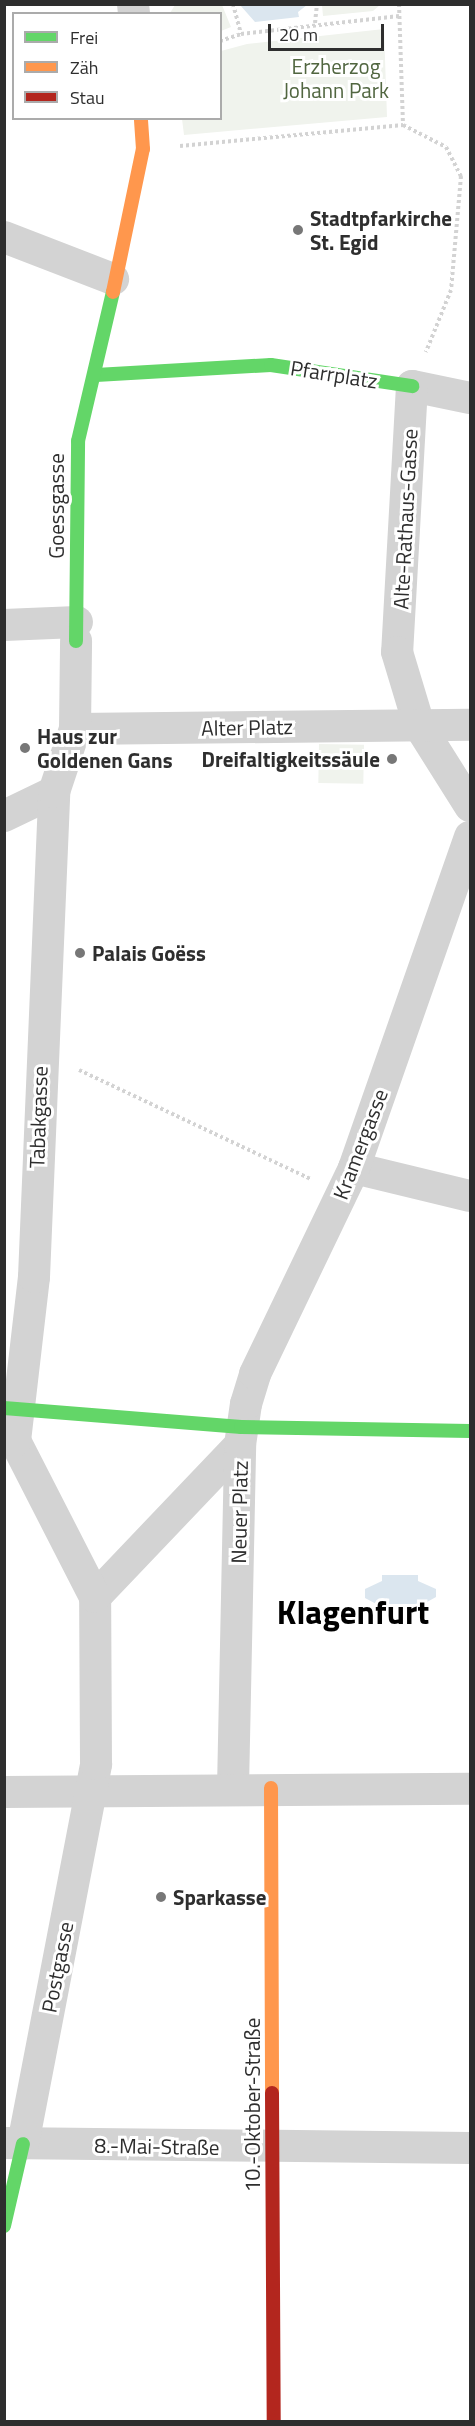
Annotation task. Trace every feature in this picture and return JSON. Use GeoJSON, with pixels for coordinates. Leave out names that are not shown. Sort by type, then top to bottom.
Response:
{"type":"FeatureCollection","features":[{"type":"Feature","properties":{"kind":"street"},"geometry":{"type":"LineString","coordinates":[[96,375],[113,279],[143,149],[141,120]]}},
{"type":"Feature","properties":{"kind":"street"},"geometry":{"type":"LineString","coordinates":[[4,237],[113,279]]}},
{"type":"Feature","properties":{"kind":"street","name":"Pfarrplatz"},"geometry":{"type":"LineString","coordinates":[[96,375],[271,365],[412,386]]}},
{"type":"Feature","properties":{"kind":"street","name":"Goessgasse"},"geometry":{"type":"LineString","coordinates":[[76,631],[78,441],[96,375]]}},
{"type":"Feature","properties":{"kind":"street"},"geometry":{"type":"LineString","coordinates":[[412,386],[471,398]]}},
{"type":"Feature","properties":{"kind":"street","name":"Alte-Rathaus-Gasse"},"geometry":{"type":"LineString","coordinates":[[412,386],[397,652],[419,725]]}},
{"type":"Feature","properties":{"kind":"street"},"geometry":{"type":"LineString","coordinates":[[4,625],[76,631],[75,729],[54,792],[4,816]]}},
{"type":"Feature","properties":{"kind":"street"},"geometry":{"type":"LineString","coordinates":[[419,725],[471,806]]}},
{"type":"Feature","properties":{"kind":"street","name":"Alter Platz"},"geometry":{"type":"LineString","coordinates":[[75,729],[471,725]]}},
{"type":"Feature","properties":{"kind":"street","name":"Tabakgasse"},"geometry":{"type":"LineString","coordinates":[[54,792],[40,1065],[34,1277],[11,1408],[15,1442],[95,1597]]}},
{"type":"Feature","properties":{"kind":"street","name":"Kramergasse"},"geometry":{"type":"LineString","coordinates":[[241,1436],[255,1374],[348,1181],[471,837]]}},
{"type":"Feature","properties":{"kind":"street"},"geometry":{"type":"LineString","coordinates":[[348,1181],[471,1196]]}},
{"type":"Feature","properties":{"kind":"street"},"geometry":{"type":"LineString","coordinates":[[11,1408],[241,1436],[471,1431]]}},
{"type":"Feature","properties":{"kind":"street","name":"Neuer Platz"},"geometry":{"type":"LineString","coordinates":[[95,1597],[241,1436]]}},
{"type":"Feature","properties":{"kind":"street","name":"Neuer Platz"},"geometry":{"type":"LineString","coordinates":[[233,1788],[241,1436]]}},
{"type":"Feature","properties":{"kind":"street"},"geometry":{"type":"LineString","coordinates":[[93,1777],[95,1597]]}},
{"type":"Feature","properties":{"kind":"street"},"geometry":{"type":"LineString","coordinates":[[4,1791],[93,1777],[233,1788],[471,1789]]}},
{"type":"Feature","properties":{"kind":"street","name":"Postgasse"},"geometry":{"type":"LineString","coordinates":[[14,2144],[93,1777]]}},
{"type":"Feature","properties":{"kind":"street","name":"10.-Oktober-Straße"},"geometry":{"type":"LineString","coordinates":[[271,1788],[274,2421]]}},
{"type":"Feature","properties":{"kind":"street"},"geometry":{"type":"LineString","coordinates":[[4,2226],[14,2144]]}},
{"type":"Feature","properties":{"kind":"street","name":"8.-Mai-Straße"},"geometry":{"type":"LineString","coordinates":[[14,2144],[471,2148]]}},
{"type":"Feature","properties":{"kind":"path"},"geometry":{"type":"LineString","coordinates":[[233,4],[241,34]]}},
{"type":"Feature","properties":{"kind":"path"},"geometry":{"type":"LineString","coordinates":[[315,23],[316,4]]}},
{"type":"Feature","properties":{"kind":"path"},"geometry":{"type":"LineString","coordinates":[[399,4],[403,125]]}},
{"type":"Feature","properties":{"kind":"path"},"geometry":{"type":"LineString","coordinates":[[222,40],[241,34],[315,23],[399,16]]}},
{"type":"Feature","properties":{"kind":"path"},"geometry":{"type":"LineString","coordinates":[[143,149],[403,125],[446,147],[461,176],[451,290],[412,386]]}},
{"type":"Feature","properties":{"kind":"path"},"geometry":{"type":"LineString","coordinates":[[40,1065],[76,1068],[348,1181]]}},
{"type":"Feature","properties":{"kind":"green space"},"geometry":{"type":"Polygon","coordinates":[[[322,4],[380,5],[373,11],[323,16],[322,4]]]}},
{"type":"Feature","properties":{"kind":"green space"},"geometry":{"type":"Polygon","coordinates":[[[175,5],[222,5],[231,27],[222,31],[222,12],[171,12],[175,5]]]}},
{"type":"Feature","properties":{"kind":"green space","name":"Erzherzog Johann Park"},"geometry":{"type":"Polygon","coordinates":[[[384,29],[387,117],[184,135],[182,120],[222,120],[222,51],[247,44],[384,29]]]}},
{"type":"Feature","properties":{"kind":"green space"},"geometry":{"type":"Polygon","coordinates":[[[319,744],[364,745],[363,784],[318,783],[319,744]]]}},
{"type":"Feature","properties":{"kind":"shaded area"},"geometry":{"type":"Polygon","coordinates":[[[240,5],[307,5],[298,12],[299,17],[255,22],[240,5]]]}},
{"type":"Feature","properties":{"kind":"shaded area"},"geometry":{"type":"Polygon","coordinates":[[[382,1575],[418,1575],[418,1581],[436,1589],[436,1597],[418,1607],[418,1611],[383,1611],[382,1607],[365,1598],[365,1589],[382,1581],[382,1575]]]}},
{"type":"Feature","properties":{"kind":"traffic: fast"},"geometry":{"type":"LineString","coordinates":[[76,641],[78,441],[113,292]]}},
{"type":"Feature","properties":{"kind":"traffic: fast"},"geometry":{"type":"LineString","coordinates":[[96,375],[271,365],[412,386]]}},
{"type":"Feature","properties":{"kind":"traffic: fast"},"geometry":{"type":"LineString","coordinates":[[4,1408],[241,1427],[470,1431]]}},
{"type":"Feature","properties":{"kind":"traffic: fast"},"geometry":{"type":"LineString","coordinates":[[4,2226],[23,2144]]}},
{"type":"Feature","properties":{"kind":"traffic: slow"},"geometry":{"type":"LineString","coordinates":[[113,292],[143,149],[141,120]]}},
{"type":"Feature","properties":{"kind":"traffic: slow"},"geometry":{"type":"LineString","coordinates":[[271,1788],[272,2093]]}},
{"type":"Feature","properties":{"kind":"traffic: jam"},"geometry":{"type":"LineString","coordinates":[[272,2093],[274,2422]]}},
{"type":"Feature","properties":{"kind":"place","name":"Stadtpfarkirche St. Egid"},"geometry":{"type":"Point","coordinates":[298,230]}},
{"type":"Feature","properties":{"kind":"place","name":"Haus zur Goldenen Gans"},"geometry":{"type":"Point","coordinates":[25,748]}},
{"type":"Feature","properties":{"kind":"place","name":"Dreifaltigkeitssäule"},"geometry":{"type":"Point","coordinates":[392,759]}},
{"type":"Feature","properties":{"kind":"place","name":"Palais Goëss"},"geometry":{"type":"Point","coordinates":[80,953]}},
{"type":"Feature","properties":{"kind":"place","name":"Sparkasse"},"geometry":{"type":"Point","coordinates":[161,1897]}},
{"type":"Feature","properties":{"kind":"district","name":"Klagenfurt"},"geometry":{"type":"Point","coordinates":[353,1613]}}]}
